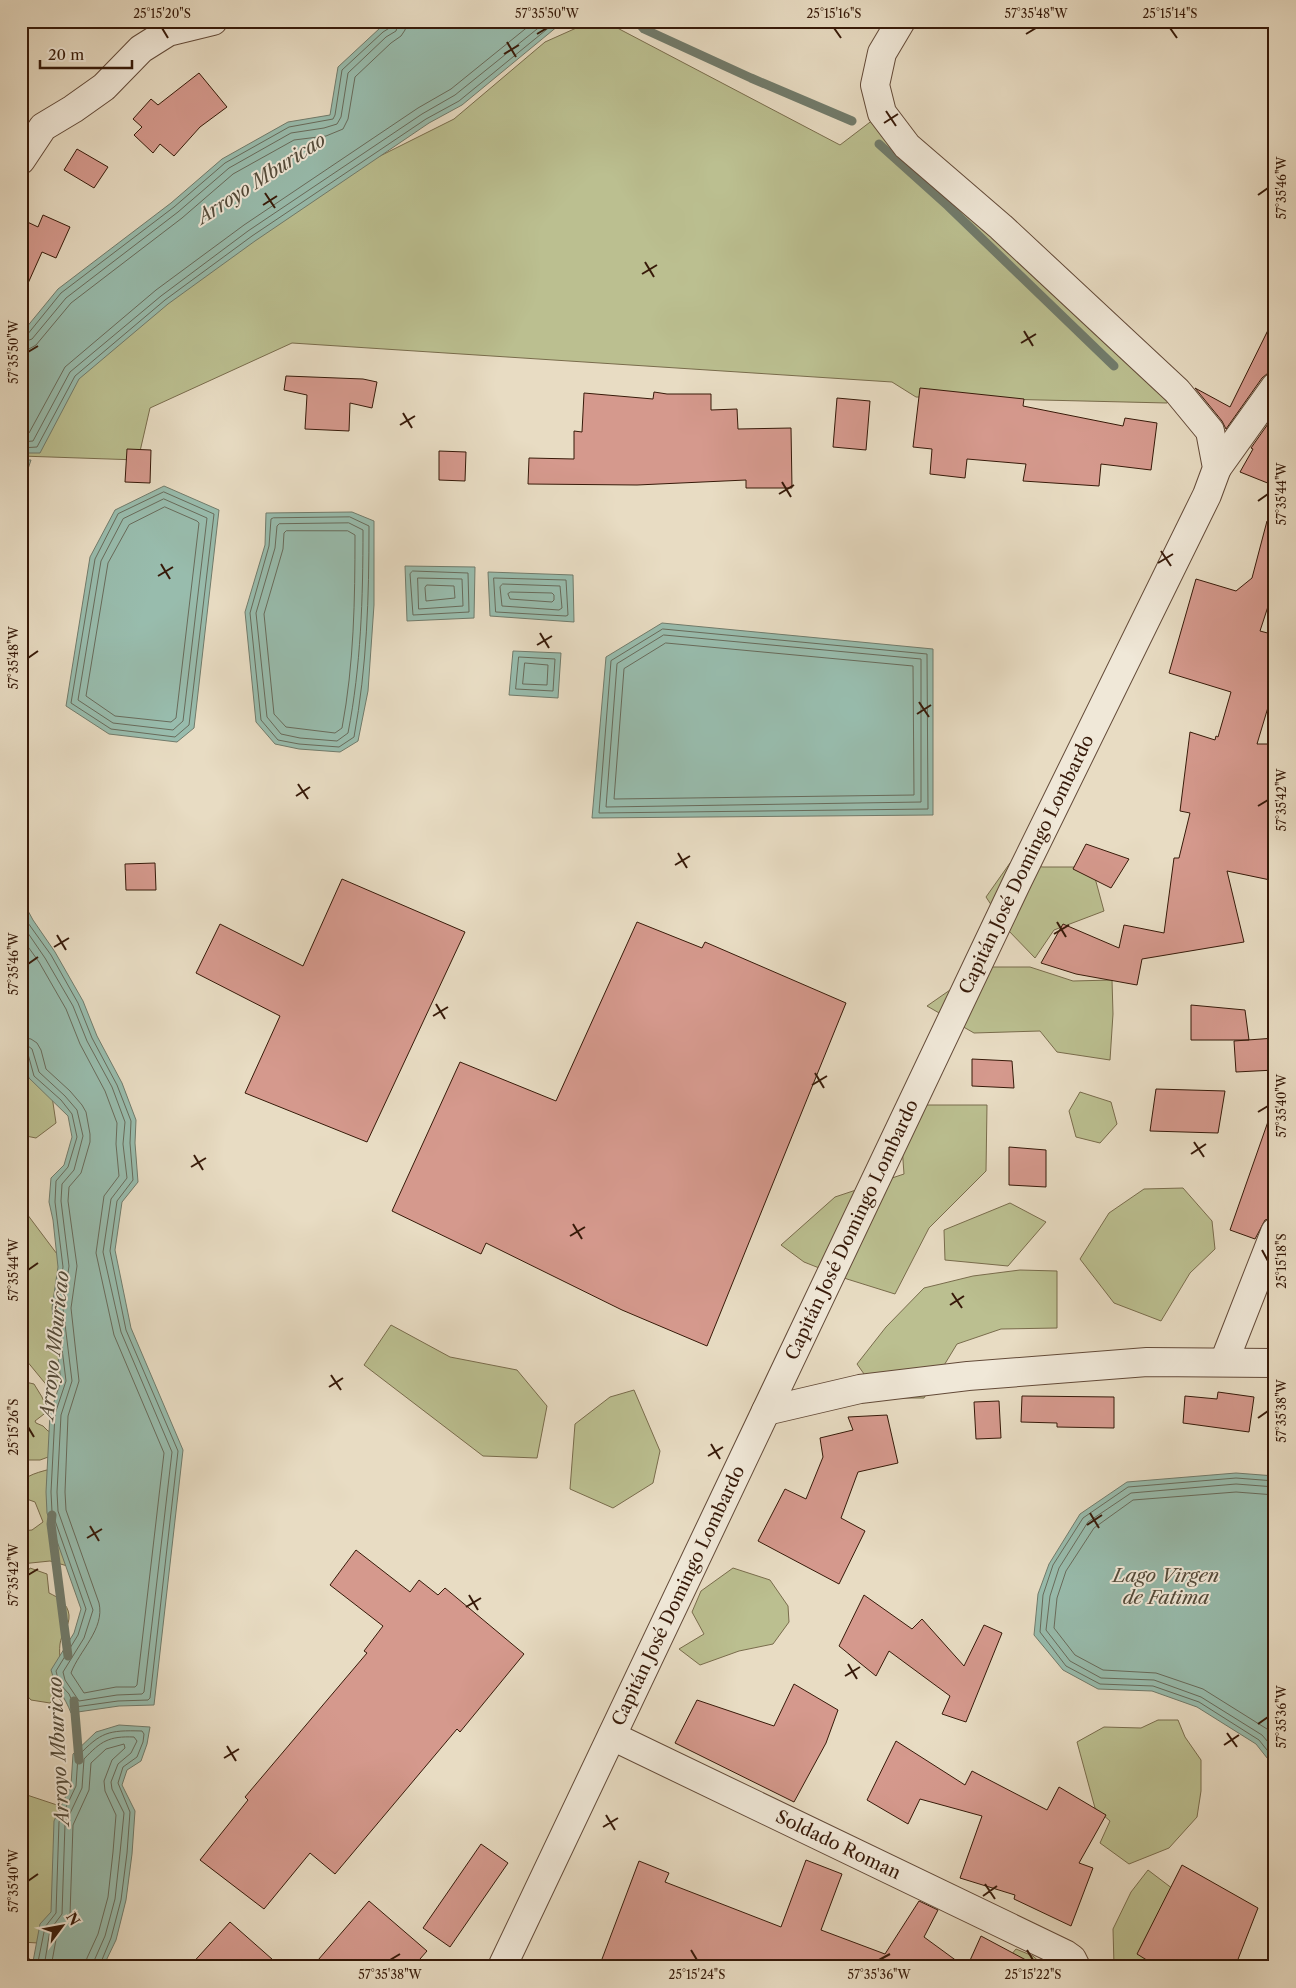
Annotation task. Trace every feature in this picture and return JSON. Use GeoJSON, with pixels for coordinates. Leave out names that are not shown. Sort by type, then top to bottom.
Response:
{"type":"FeatureCollection","features":[{"type":"Feature","properties":{"kind":"street"},"geometry":{"type":"LineString","coordinates":[[21,160],[44,127],[104,87],[141,49],[168,32],[213,21]]}},
{"type":"Feature","properties":{"kind":"street"},"geometry":{"type":"LineString","coordinates":[[901,21],[882,53],[875,85],[882,112],[907,146],[1001,228],[1177,391],[1210,431],[1217,468]]}},
{"type":"Feature","properties":{"kind":"street","name":"Capitán José Domingo Lombardo"},"geometry":{"type":"LineString","coordinates":[[502,1967],[1014,889],[1207,495],[1217,468],[1275,387]]}},
{"type":"Feature","properties":{"kind":"street"},"geometry":{"type":"LineString","coordinates":[[1224,1362],[1275,1232]]}},
{"type":"Feature","properties":{"kind":"street"},"geometry":{"type":"LineString","coordinates":[[766,1411],[860,1389],[968,1376],[1147,1362],[1275,1363]]}},
{"type":"Feature","properties":{"kind":"street","name":"Soldado Roman"},"geometry":{"type":"LineString","coordinates":[[612,1736],[1070,1960]]}},
{"type":"Feature","properties":{"kind":"shaded area"},"geometry":{"type":"Polygon","coordinates":[[[592,21],[604,21],[840,145],[882,113],[1177,391],[1167,403],[916,397],[892,382],[292,343],[150,408],[138,460],[21,456],[21,413],[318,187],[454,119],[545,42],[592,21]]]}},
{"type":"Feature","properties":{"kind":"shaded area"},"geometry":{"type":"Polygon","coordinates":[[[1010,863],[1043,867],[1092,867],[1104,911],[1054,930],[1035,958],[1007,929],[986,897],[1010,863]]]}},
{"type":"Feature","properties":{"kind":"shaded area"},"geometry":{"type":"Polygon","coordinates":[[[983,967],[1030,967],[1073,981],[1112,980],[1113,1014],[1110,1060],[1057,1052],[1040,1031],[974,1033],[927,1006],[983,967]]]}},
{"type":"Feature","properties":{"kind":"shaded area"},"geometry":{"type":"Polygon","coordinates":[[[21,1013],[46,1056],[56,1123],[36,1138],[21,1135],[21,1013]]]}},
{"type":"Feature","properties":{"kind":"shaded area"},"geometry":{"type":"Polygon","coordinates":[[[1080,1092],[1111,1102],[1117,1124],[1100,1143],[1076,1137],[1069,1111],[1080,1092]]]}},
{"type":"Feature","properties":{"kind":"shaded area"},"geometry":{"type":"Polygon","coordinates":[[[899,1105],[987,1105],[986,1171],[929,1228],[895,1294],[847,1279],[804,1262],[781,1245],[835,1197],[904,1174],[899,1105]]]}},
{"type":"Feature","properties":{"kind":"shaded area"},"geometry":{"type":"Polygon","coordinates":[[[1183,1188],[1212,1221],[1215,1249],[1190,1273],[1161,1321],[1114,1303],[1080,1259],[1109,1213],[1144,1189],[1183,1188]]]}},
{"type":"Feature","properties":{"kind":"shaded area"},"geometry":{"type":"Polygon","coordinates":[[[1010,1203],[1046,1222],[1008,1266],[945,1260],[944,1230],[1010,1203]]]}},
{"type":"Feature","properties":{"kind":"shaded area"},"geometry":{"type":"Polygon","coordinates":[[[21,1206],[66,1266],[77,1386],[49,1388],[26,1360],[21,1360],[21,1206]]]}},
{"type":"Feature","properties":{"kind":"shaded area"},"geometry":{"type":"Polygon","coordinates":[[[1020,1270],[1057,1271],[1057,1328],[1001,1329],[957,1344],[924,1398],[881,1398],[857,1364],[886,1327],[924,1288],[973,1276],[1020,1270]]]}},
{"type":"Feature","properties":{"kind":"shaded area"},"geometry":{"type":"Polygon","coordinates":[[[391,1325],[450,1357],[517,1370],[547,1406],[537,1458],[483,1456],[364,1365],[391,1325]]]}},
{"type":"Feature","properties":{"kind":"shaded area"},"geometry":{"type":"Polygon","coordinates":[[[21,1381],[34,1384],[48,1411],[35,1421],[36,1423],[48,1431],[55,1432],[51,1456],[40,1460],[21,1460],[21,1381]]]}},
{"type":"Feature","properties":{"kind":"shaded area"},"geometry":{"type":"Polygon","coordinates":[[[634,1390],[660,1451],[653,1483],[613,1508],[570,1489],[575,1424],[610,1397],[634,1390]]]}},
{"type":"Feature","properties":{"kind":"shaded area"},"geometry":{"type":"Polygon","coordinates":[[[67,1465],[71,1567],[50,1561],[21,1564],[21,1531],[32,1530],[43,1522],[35,1502],[21,1497],[23,1483],[25,1479],[33,1474],[67,1465]]]}},
{"type":"Feature","properties":{"kind":"shaded area"},"geometry":{"type":"Polygon","coordinates":[[[30,1568],[47,1574],[49,1593],[62,1601],[67,1607],[69,1615],[60,1644],[61,1686],[50,1703],[31,1700],[21,1689],[21,1642],[24,1645],[28,1643],[21,1635],[21,1603],[25,1599],[26,1589],[23,1579],[30,1568]]]}},
{"type":"Feature","properties":{"kind":"shaded area"},"geometry":{"type":"Polygon","coordinates":[[[733,1568],[770,1580],[788,1606],[789,1622],[773,1644],[739,1651],[700,1665],[679,1649],[704,1634],[692,1612],[701,1591],[733,1568]]]}},
{"type":"Feature","properties":{"kind":"shaded area"},"geometry":{"type":"Polygon","coordinates":[[[1158,1720],[1178,1720],[1185,1737],[1201,1760],[1201,1791],[1197,1817],[1169,1848],[1129,1864],[1100,1843],[1110,1821],[1095,1808],[1077,1742],[1104,1727],[1141,1728],[1158,1720]]]}},
{"type":"Feature","properties":{"kind":"shaded area"},"geometry":{"type":"Polygon","coordinates":[[[21,1793],[60,1806],[89,1796],[55,1944],[21,1942],[21,1844],[27,1834],[21,1832],[21,1793]]]}},
{"type":"Feature","properties":{"kind":"shaded area"},"geometry":{"type":"Polygon","coordinates":[[[1148,1870],[1173,1889],[1163,1967],[1127,1967],[1126,1964],[1114,1966],[1113,1929],[1131,1892],[1148,1870]]]}},
{"type":"Feature","properties":{"kind":"shaded area"},"geometry":{"type":"Polygon","coordinates":[[[1016,1949],[1033,1956],[1045,1967],[1010,1967],[1006,1961],[1016,1949]]]}},
{"type":"Feature","properties":{"kind":"shaded area"},"geometry":{"type":"Polygon","coordinates":[[[21,1950],[24,1951],[35,1967],[21,1967],[21,1950]]]}},
{"type":"Feature","properties":{"kind":"water"},"geometry":{"type":"Polygon","coordinates":[[[391,21],[564,21],[462,105],[429,123],[255,241],[168,304],[79,379],[40,453],[21,453],[21,334],[58,289],[171,203],[222,159],[288,122],[330,115],[338,67],[380,28],[391,21]]]}},
{"type":"Feature","properties":{"kind":"water"},"geometry":{"type":"Polygon","coordinates":[[[21,460],[31,460],[21,490],[21,460]]]}},
{"type":"Feature","properties":{"kind":"water"},"geometry":{"type":"Polygon","coordinates":[[[164,486],[219,510],[194,728],[177,742],[109,734],[66,706],[90,557],[115,510],[164,486]]]}},
{"type":"Feature","properties":{"kind":"water"},"geometry":{"type":"Polygon","coordinates":[[[352,512],[374,521],[374,605],[368,691],[358,741],[340,752],[299,749],[275,744],[256,722],[245,612],[265,545],[266,513],[352,512]]]}},
{"type":"Feature","properties":{"kind":"water"},"geometry":{"type":"Polygon","coordinates":[[[405,566],[475,567],[474,618],[407,621],[405,566]]]}},
{"type":"Feature","properties":{"kind":"water"},"geometry":{"type":"Polygon","coordinates":[[[488,572],[573,575],[574,622],[490,616],[488,572]]]}},
{"type":"Feature","properties":{"kind":"water"},"geometry":{"type":"Polygon","coordinates":[[[662,623],[933,649],[933,815],[592,818],[606,657],[662,623]]]}},
{"type":"Feature","properties":{"kind":"water"},"geometry":{"type":"Polygon","coordinates":[[[513,651],[561,653],[558,698],[509,695],[513,651]]]}},
{"type":"Feature","properties":{"kind":"water"},"geometry":{"type":"Polygon","coordinates":[[[21,898],[83,1001],[97,1036],[122,1083],[136,1120],[135,1143],[138,1182],[122,1202],[115,1250],[131,1328],[183,1450],[154,1705],[119,1706],[71,1713],[51,1670],[74,1633],[81,1609],[47,1513],[46,1492],[50,1413],[61,1381],[52,1308],[58,1267],[49,1202],[51,1178],[64,1165],[72,1137],[68,1116],[29,1078],[21,1050],[21,898]]]}},
{"type":"Feature","properties":{"kind":"water","name":"Lago Virgen de Fatima"},"geometry":{"type":"Polygon","coordinates":[[[1236,1473],[1275,1476],[1275,1768],[1256,1744],[1197,1707],[1152,1691],[1098,1689],[1063,1670],[1034,1635],[1038,1594],[1049,1564],[1080,1514],[1127,1482],[1236,1473]]]}},
{"type":"Feature","properties":{"kind":"water"},"geometry":{"type":"Polygon","coordinates":[[[119,1725],[150,1727],[141,1761],[127,1770],[122,1785],[135,1811],[126,1900],[116,1940],[103,1967],[32,1967],[40,1924],[51,1912],[54,1821],[71,1785],[73,1754],[96,1732],[119,1725]]]}},
{"type":"Feature","properties":{"kind":"building"},"geometry":{"type":"Polygon","coordinates":[[[199,73],[227,107],[200,127],[174,156],[160,144],[153,153],[134,135],[142,127],[133,119],[151,99],[158,105],[199,73]]]}},
{"type":"Feature","properties":{"kind":"building"},"geometry":{"type":"Polygon","coordinates":[[[77,149],[108,167],[94,188],[64,170],[77,149]]]}},
{"type":"Feature","properties":{"kind":"building"},"geometry":{"type":"Polygon","coordinates":[[[43,215],[70,227],[56,258],[42,252],[21,299],[21,219],[38,227],[43,215]]]}},
{"type":"Feature","properties":{"kind":"building"},"geometry":{"type":"Polygon","coordinates":[[[1275,316],[1275,371],[1268,373],[1262,378],[1226,429],[1222,421],[1195,388],[1230,407],[1275,316]]]}},
{"type":"Feature","properties":{"kind":"building"},"geometry":{"type":"Polygon","coordinates":[[[286,376],[363,379],[377,382],[372,408],[350,403],[349,431],[305,429],[307,395],[284,390],[286,376]]]}},
{"type":"Feature","properties":{"kind":"building"},"geometry":{"type":"Polygon","coordinates":[[[920,388],[1024,399],[1023,406],[1123,426],[1125,418],[1157,423],[1151,470],[1101,464],[1099,486],[1023,481],[1026,464],[967,459],[965,478],[930,474],[932,449],[913,447],[920,388]]]}},
{"type":"Feature","properties":{"kind":"building"},"geometry":{"type":"Polygon","coordinates":[[[654,392],[667,394],[711,394],[711,410],[737,409],[738,429],[791,428],[792,488],[746,488],[746,480],[637,485],[528,484],[529,458],[574,459],[574,431],[582,432],[584,393],[653,399],[654,392]]]}},
{"type":"Feature","properties":{"kind":"building"},"geometry":{"type":"Polygon","coordinates":[[[837,398],[870,401],[866,450],[833,447],[837,398]]]}},
{"type":"Feature","properties":{"kind":"building"},"geometry":{"type":"Polygon","coordinates":[[[1275,414],[1275,486],[1240,472],[1253,449],[1251,448],[1275,414]]]}},
{"type":"Feature","properties":{"kind":"building"},"geometry":{"type":"Polygon","coordinates":[[[127,449],[151,450],[150,483],[125,482],[127,449]]]}},
{"type":"Feature","properties":{"kind":"building"},"geometry":{"type":"Polygon","coordinates":[[[439,451],[466,452],[465,481],[439,480],[439,451]]]}},
{"type":"Feature","properties":{"kind":"building"},"geometry":{"type":"Polygon","coordinates":[[[1267,521],[1275,522],[1275,585],[1260,631],[1275,635],[1275,684],[1257,744],[1275,744],[1275,881],[1227,871],[1244,942],[1142,959],[1137,985],[1076,974],[1041,963],[1063,924],[1119,948],[1124,925],[1164,933],[1174,858],[1179,858],[1190,813],[1180,811],[1190,732],[1215,740],[1216,736],[1218,737],[1231,692],[1169,673],[1196,579],[1236,591],[1252,578],[1267,521]]]}},
{"type":"Feature","properties":{"kind":"building"},"geometry":{"type":"Polygon","coordinates":[[[1086,844],[1129,859],[1111,888],[1073,869],[1086,844]]]}},
{"type":"Feature","properties":{"kind":"building"},"geometry":{"type":"Polygon","coordinates":[[[155,863],[156,890],[126,890],[125,864],[155,863]]]}},
{"type":"Feature","properties":{"kind":"building"},"geometry":{"type":"Polygon","coordinates":[[[342,879],[465,932],[367,1142],[245,1093],[280,1016],[196,973],[220,924],[303,966],[342,879]]]}},
{"type":"Feature","properties":{"kind":"building"},"geometry":{"type":"Polygon","coordinates":[[[637,922],[702,948],[705,942],[846,1003],[707,1346],[622,1310],[486,1243],[481,1254],[392,1211],[460,1062],[556,1101],[637,922]]]}},
{"type":"Feature","properties":{"kind":"building"},"geometry":{"type":"Polygon","coordinates":[[[1191,1005],[1245,1010],[1249,1040],[1191,1040],[1191,1005]]]}},
{"type":"Feature","properties":{"kind":"building"},"geometry":{"type":"Polygon","coordinates":[[[1275,1038],[1275,1070],[1236,1072],[1234,1041],[1275,1038]]]}},
{"type":"Feature","properties":{"kind":"building"},"geometry":{"type":"Polygon","coordinates":[[[972,1059],[1012,1061],[1014,1088],[972,1086],[972,1059]]]}},
{"type":"Feature","properties":{"kind":"building"},"geometry":{"type":"Polygon","coordinates":[[[1156,1089],[1225,1091],[1218,1133],[1150,1131],[1156,1089]]]}},
{"type":"Feature","properties":{"kind":"building"},"geometry":{"type":"Polygon","coordinates":[[[1271,1113],[1275,1114],[1275,1217],[1265,1220],[1255,1239],[1230,1230],[1271,1113]]]}},
{"type":"Feature","properties":{"kind":"building"},"geometry":{"type":"Polygon","coordinates":[[[1009,1147],[1046,1150],[1046,1187],[1009,1185],[1009,1147]]]}},
{"type":"Feature","properties":{"kind":"building"},"geometry":{"type":"Polygon","coordinates":[[[1218,1392],[1254,1397],[1249,1432],[1183,1423],[1185,1396],[1217,1399],[1218,1392]]]}},
{"type":"Feature","properties":{"kind":"building"},"geometry":{"type":"Polygon","coordinates":[[[1022,1396],[1114,1397],[1114,1428],[1057,1427],[1057,1423],[1021,1422],[1022,1396]]]}},
{"type":"Feature","properties":{"kind":"building"},"geometry":{"type":"Polygon","coordinates":[[[999,1401],[1001,1438],[976,1439],[974,1402],[999,1401]]]}},
{"type":"Feature","properties":{"kind":"building"},"geometry":{"type":"Polygon","coordinates":[[[887,1415],[898,1463],[858,1472],[841,1518],[865,1531],[839,1584],[758,1541],[785,1489],[806,1499],[823,1457],[820,1438],[853,1430],[848,1417],[887,1415]]]}},
{"type":"Feature","properties":{"kind":"building"},"geometry":{"type":"Polygon","coordinates":[[[356,1550],[410,1592],[419,1580],[438,1595],[445,1588],[524,1654],[460,1732],[457,1729],[335,1874],[310,1853],[264,1909],[200,1860],[248,1800],[245,1797],[367,1653],[364,1651],[383,1626],[330,1585],[356,1550]]]}},
{"type":"Feature","properties":{"kind":"building"},"geometry":{"type":"Polygon","coordinates":[[[864,1595],[912,1629],[922,1619],[964,1666],[984,1625],[1002,1633],[966,1722],[942,1714],[950,1696],[889,1651],[876,1676],[839,1646],[864,1595]]]}},
{"type":"Feature","properties":{"kind":"building"},"geometry":{"type":"Polygon","coordinates":[[[794,1684],[838,1710],[826,1743],[794,1802],[675,1743],[697,1700],[774,1726],[794,1684]]]}},
{"type":"Feature","properties":{"kind":"building"},"geometry":{"type":"Polygon","coordinates":[[[896,1741],[965,1785],[972,1771],[1047,1810],[1059,1787],[1106,1815],[1079,1863],[1093,1868],[1071,1926],[1014,1899],[1015,1895],[960,1878],[982,1816],[920,1799],[908,1824],[867,1800],[896,1741]]]}},
{"type":"Feature","properties":{"kind":"building"},"geometry":{"type":"Polygon","coordinates":[[[481,1844],[508,1863],[450,1947],[423,1928],[481,1844]]]}},
{"type":"Feature","properties":{"kind":"building"},"geometry":{"type":"Polygon","coordinates":[[[806,1860],[842,1874],[821,1930],[885,1954],[919,1901],[938,1910],[924,1937],[965,1967],[599,1967],[639,1861],[669,1873],[665,1882],[781,1927],[806,1860]]]}},
{"type":"Feature","properties":{"kind":"building"},"geometry":{"type":"Polygon","coordinates":[[[1182,1865],[1258,1908],[1235,1967],[1158,1967],[1137,1954],[1182,1865]]]}},
{"type":"Feature","properties":{"kind":"building"},"geometry":{"type":"Polygon","coordinates":[[[369,1901],[427,1951],[413,1967],[312,1967],[369,1901]]]}},
{"type":"Feature","properties":{"kind":"building"},"geometry":{"type":"Polygon","coordinates":[[[230,1922],[281,1967],[189,1967],[230,1922]]]}},
{"type":"Feature","properties":{"kind":"building"},"geometry":{"type":"Polygon","coordinates":[[[981,1936],[1039,1967],[967,1967],[981,1936]]]}},
{"type":"Feature","properties":{"kind":"waterway"},"geometry":{"type":"LineString","coordinates":[[637,21],[644,29],[751,78],[852,121]]}},
{"type":"Feature","properties":{"kind":"waterway"},"geometry":{"type":"LineString","coordinates":[[879,144],[948,206],[1114,366]]}},
{"type":"Feature","properties":{"kind":"waterway","name":"Arroyo Mburicao"},"geometry":{"type":"LineString","coordinates":[[52,1515],[51,1524],[68,1656]]}},
{"type":"Feature","properties":{"kind":"waterway","name":"Arroyo Mburicao"},"geometry":{"type":"LineString","coordinates":[[74,1701],[79,1760]]}}]}
